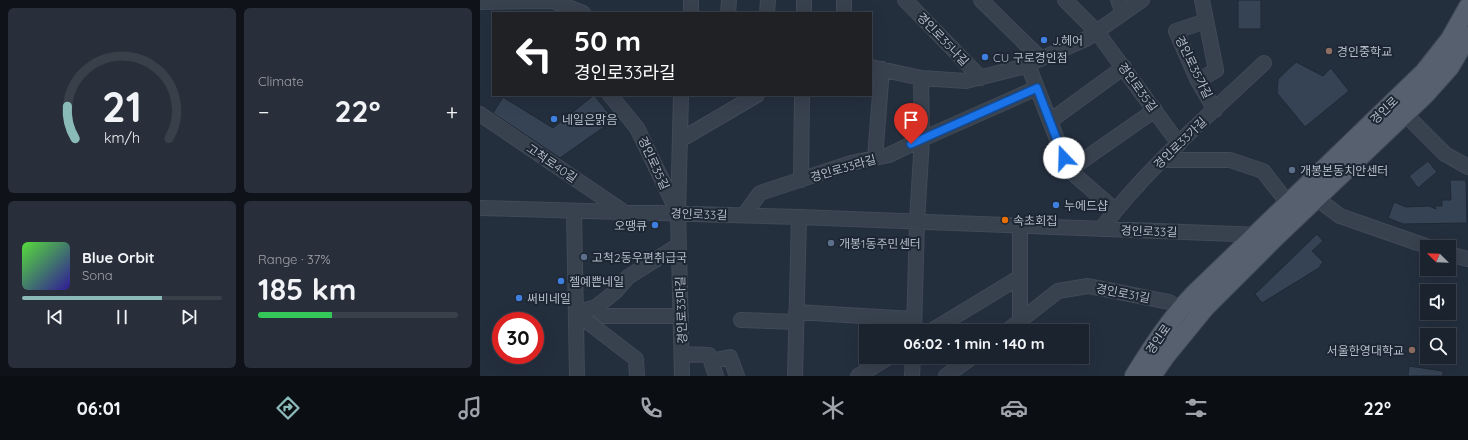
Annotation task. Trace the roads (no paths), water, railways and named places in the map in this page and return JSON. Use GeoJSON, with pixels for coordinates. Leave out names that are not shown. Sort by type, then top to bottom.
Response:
{"type":"FeatureCollection","features":[{"type":"Feature","properties":{"kind":"main road","name":"경인로"},"geometry":{"type":"LineString","coordinates":[[1152,376],[1165,357],[1205,308],[1316,198],[1399,108],[1424,72],[1450,39],[1468,7]]}},
{"type":"Feature","properties":{"kind":"main road","name":"경인로"},"geometry":{"type":"LineString","coordinates":[[1134,376],[1151,348],[1180,309],[1288,202],[1399,108],[1425,95],[1450,67],[1468,36]]}},
{"type":"Feature","properties":{"kind":"street"},"geometry":{"type":"LineString","coordinates":[[691,0],[691,12]]}},
{"type":"Feature","properties":{"kind":"street"},"geometry":{"type":"LineString","coordinates":[[728,12],[729,0]]}},
{"type":"Feature","properties":{"kind":"street"},"geometry":{"type":"LineString","coordinates":[[768,0],[768,12]]}},
{"type":"Feature","properties":{"kind":"street"},"geometry":{"type":"LineString","coordinates":[[804,0],[804,12]]}},
{"type":"Feature","properties":{"kind":"street"},"geometry":{"type":"LineString","coordinates":[[844,0],[844,12]]}},
{"type":"Feature","properties":{"kind":"street","name":"경인로35나길"},"geometry":{"type":"LineString","coordinates":[[906,0],[981,78]]}},
{"type":"Feature","properties":{"kind":"street"},"geometry":{"type":"LineString","coordinates":[[981,0],[1042,59]]}},
{"type":"Feature","properties":{"kind":"street","name":"경인로35길"},"geometry":{"type":"LineString","coordinates":[[1064,0],[1097,32],[1179,144]]}},
{"type":"Feature","properties":{"kind":"street"},"geometry":{"type":"LineString","coordinates":[[1118,0],[1123,14]]}},
{"type":"Feature","properties":{"kind":"street"},"geometry":{"type":"LineString","coordinates":[[875,158],[876,68],[921,78],[966,81],[981,78],[1028,65],[1086,39],[1142,0]]}},
{"type":"Feature","properties":{"kind":"street"},"geometry":{"type":"LineString","coordinates":[[1198,81],[1216,70],[1202,0]]}},
{"type":"Feature","properties":{"kind":"street"},"geometry":{"type":"LineString","coordinates":[[480,2],[532,5],[553,1],[580,12]]}},
{"type":"Feature","properties":{"kind":"street","name":"경인로35가길"},"geometry":{"type":"LineString","coordinates":[[1206,21],[1176,31],[1198,81],[1215,110]]}},
{"type":"Feature","properties":{"kind":"street","name":"경인로33가길"},"geometry":{"type":"LineString","coordinates":[[1101,229],[1115,210],[1162,160],[1264,63]]}},
{"type":"Feature","properties":{"kind":"street"},"geometry":{"type":"LineString","coordinates":[[1028,65],[1069,170],[1115,210]]}},
{"type":"Feature","properties":{"kind":"street"},"geometry":{"type":"LineString","coordinates":[[1050,121],[1124,67]]}},
{"type":"Feature","properties":{"kind":"street"},"geometry":{"type":"LineString","coordinates":[[914,324],[917,221],[922,139],[921,78]]}},
{"type":"Feature","properties":{"kind":"street","name":"경인로33라길"},"geometry":{"type":"LineString","coordinates":[[744,215],[760,193],[851,163],[889,155],[1037,88]]}},
{"type":"Feature","properties":{"kind":"street","name":"경인로35길"},"geometry":{"type":"LineString","coordinates":[[611,96],[638,128],[678,213]]}},
{"type":"Feature","properties":{"kind":"street","name":"경인로35길"},"geometry":{"type":"LineString","coordinates":[[678,213],[681,96]]}},
{"type":"Feature","properties":{"kind":"street"},"geometry":{"type":"LineString","coordinates":[[680,140],[756,96]]}},
{"type":"Feature","properties":{"kind":"street"},"geometry":{"type":"LineString","coordinates":[[801,180],[802,96]]}},
{"type":"Feature","properties":{"kind":"street"},"geometry":{"type":"LineString","coordinates":[[1399,108],[1445,154],[1468,167]]}},
{"type":"Feature","properties":{"kind":"street"},"geometry":{"type":"LineString","coordinates":[[1069,170],[1155,110]]}},
{"type":"Feature","properties":{"kind":"street","name":"고척로40길"},"geometry":{"type":"LineString","coordinates":[[480,114],[624,212]]}},
{"type":"Feature","properties":{"kind":"street"},"geometry":{"type":"LineString","coordinates":[[1162,160],[1230,160],[1263,171],[1288,202]]}},
{"type":"Feature","properties":{"kind":"street"},"geometry":{"type":"LineString","coordinates":[[1316,198],[1340,216],[1420,244]]}},
{"type":"Feature","properties":{"kind":"street","name":"경인로33길"},"geometry":{"type":"LineString","coordinates":[[480,208],[917,221],[1277,236]]}},
{"type":"Feature","properties":{"kind":"street"},"geometry":{"type":"LineString","coordinates":[[574,210],[577,376]]}},
{"type":"Feature","properties":{"kind":"street","name":"경인로33마길"},"geometry":{"type":"LineString","coordinates":[[678,213],[682,376]]}},
{"type":"Feature","properties":{"kind":"street"},"geometry":{"type":"LineString","coordinates":[[794,376],[799,217]]}},
{"type":"Feature","properties":{"kind":"street"},"geometry":{"type":"LineString","coordinates":[[1020,226],[1020,321]]}},
{"type":"Feature","properties":{"kind":"street"},"geometry":{"type":"LineString","coordinates":[[576,313],[596,307],[615,292],[628,278],[679,245]]}},
{"type":"Feature","properties":{"kind":"street"},"geometry":{"type":"LineString","coordinates":[[1456,256],[1468,259]]}},
{"type":"Feature","properties":{"kind":"street"},"geometry":{"type":"LineString","coordinates":[[943,324],[1020,277]]}},
{"type":"Feature","properties":{"kind":"street","name":"경인로31길"},"geometry":{"type":"LineString","coordinates":[[1016,324],[1058,291],[1088,286],[1169,302],[1180,309]]}},
{"type":"Feature","properties":{"kind":"street"},"geometry":{"type":"LineString","coordinates":[[596,307],[605,316],[681,316]]}},
{"type":"Feature","properties":{"kind":"street"},"geometry":{"type":"LineString","coordinates":[[576,313],[636,359],[636,376]]}},
{"type":"Feature","properties":{"kind":"street"},"geometry":{"type":"LineString","coordinates":[[741,320],[796,317],[899,324]]}},
{"type":"Feature","properties":{"kind":"street"},"geometry":{"type":"LineString","coordinates":[[682,354],[709,355],[716,376]]}},
{"type":"Feature","properties":{"kind":"street"},"geometry":{"type":"LineString","coordinates":[[711,361],[730,357],[737,376]]}},
{"type":"Feature","properties":{"kind":"street"},"geometry":{"type":"LineString","coordinates":[[858,376],[878,364]]}},
{"type":"Feature","properties":{"kind":"street"},"geometry":{"type":"LineString","coordinates":[[912,376],[913,364]]}},
{"type":"Feature","properties":{"kind":"street"},"geometry":{"type":"LineString","coordinates":[[946,376],[962,364]]}},
{"type":"Feature","properties":{"kind":"place","name":"J.헤어"},"geometry":{"type":"Point","coordinates":[1044,40]}},
{"type":"Feature","properties":{"kind":"place","name":"경인중학교"},"geometry":{"type":"Point","coordinates":[1329,51]}},
{"type":"Feature","properties":{"kind":"place","name":"CU 구로경인점"},"geometry":{"type":"Point","coordinates":[985,57]}},
{"type":"Feature","properties":{"kind":"place","name":"네일은맑음"},"geometry":{"type":"Point","coordinates":[554,119]}},
{"type":"Feature","properties":{"kind":"place","name":"개봉본동치안센터"},"geometry":{"type":"Point","coordinates":[1292,170]}},
{"type":"Feature","properties":{"kind":"place","name":"누에드샵"},"geometry":{"type":"Point","coordinates":[1056,205]}},
{"type":"Feature","properties":{"kind":"place","name":"속초회집"},"geometry":{"type":"Point","coordinates":[1005,220]}},
{"type":"Feature","properties":{"kind":"place","name":"오땡큐"},"geometry":{"type":"Point","coordinates":[655,225]}},
{"type":"Feature","properties":{"kind":"place","name":"개봉1동주민센터"},"geometry":{"type":"Point","coordinates":[831,243]}},
{"type":"Feature","properties":{"kind":"place","name":"고척2동우편취급국"},"geometry":{"type":"Point","coordinates":[584,257]}},
{"type":"Feature","properties":{"kind":"place","name":"젤예쁜네일"},"geometry":{"type":"Point","coordinates":[561,281]}},
{"type":"Feature","properties":{"kind":"place","name":"써비네일"},"geometry":{"type":"Point","coordinates":[519,298]}},
{"type":"Feature","properties":{"kind":"place","name":"서울한영대학교"},"geometry":{"type":"Point","coordinates":[1412,350]}}]}
